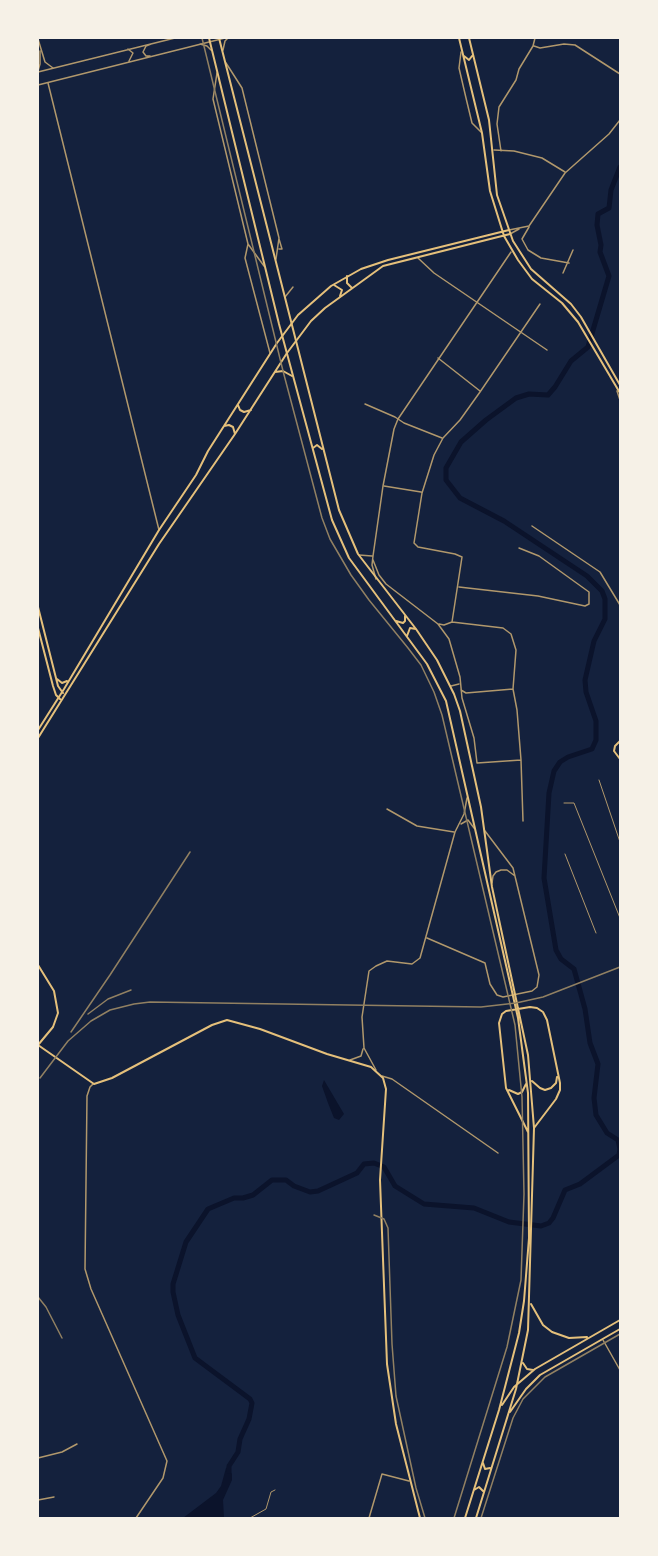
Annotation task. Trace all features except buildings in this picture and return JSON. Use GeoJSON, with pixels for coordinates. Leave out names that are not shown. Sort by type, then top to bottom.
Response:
{"type":"FeatureCollection","features":[{"type":"Feature","properties":{"kind":"main road"},"geometry":{"type":"LineString","coordinates":[[219,38],[339,510],[358,554],[437,660],[451,686],[460,711],[481,807],[492,887],[512,987]]}},
{"type":"Feature","properties":{"kind":"main road"},"geometry":{"type":"LineString","coordinates":[[459,38],[482,133],[490,191],[503,234],[532,279],[567,308],[578,322],[621,393]]}},
{"type":"Feature","properties":{"kind":"main road"},"geometry":{"type":"LineString","coordinates":[[469,38],[489,120],[496,188],[510,232],[531,269],[571,304],[581,317],[621,383]]}},
{"type":"Feature","properties":{"kind":"main road"},"geometry":{"type":"LineString","coordinates":[[210,39],[292,376],[339,539],[359,573],[427,664],[446,701],[519,1018],[531,1080],[534,1128],[530,1204]]}},
{"type":"Feature","properties":{"kind":"main road"},"geometry":{"type":"LineString","coordinates":[[463,55],[470,60],[472,50]]}},
{"type":"Feature","properties":{"kind":"main road"},"geometry":{"type":"LineString","coordinates":[[64,693],[163,538],[311,321],[338,298],[383,266],[510,232]]}},
{"type":"Feature","properties":{"kind":"main road"},"geometry":{"type":"LineString","coordinates":[[38,738],[89,644],[159,530],[196,475],[223,427],[282,335],[300,313],[346,276],[388,260],[503,234]]}},
{"type":"Feature","properties":{"kind":"main road"},"geometry":{"type":"LineString","coordinates":[[346,276],[347,283],[352,288]]}},
{"type":"Feature","properties":{"kind":"main road"},"geometry":{"type":"LineString","coordinates":[[332,286],[336,285],[342,290],[338,298]]}},
{"type":"Feature","properties":{"kind":"main road"},"geometry":{"type":"LineString","coordinates":[[288,312],[300,313]]}},
{"type":"Feature","properties":{"kind":"main road"},"geometry":{"type":"LineString","coordinates":[[275,372],[283,371],[292,376]]}},
{"type":"Feature","properties":{"kind":"main road"},"geometry":{"type":"LineString","coordinates":[[238,403],[240,410],[244,412],[251,410]]}},
{"type":"Feature","properties":{"kind":"main road"},"geometry":{"type":"LineString","coordinates":[[223,427],[229,425],[233,427],[235,434]]}},
{"type":"Feature","properties":{"kind":"main road"},"geometry":{"type":"LineString","coordinates":[[313,454],[314,446],[320,446],[323,451]]}},
{"type":"Feature","properties":{"kind":"main road"},"geometry":{"type":"LineString","coordinates":[[38,607],[56,678],[64,693]]}},
{"type":"Feature","properties":{"kind":"main road"},"geometry":{"type":"LineString","coordinates":[[396,621],[405,621],[404,614]]}},
{"type":"Feature","properties":{"kind":"main road"},"geometry":{"type":"LineString","coordinates":[[38,628],[53,686],[61,699]]}},
{"type":"Feature","properties":{"kind":"main road"},"geometry":{"type":"LineString","coordinates":[[407,637],[410,628],[416,629]]}},
{"type":"Feature","properties":{"kind":"main road"},"geometry":{"type":"LineString","coordinates":[[89,644],[90,648],[94,647]]}},
{"type":"Feature","properties":{"kind":"main road"},"geometry":{"type":"LineString","coordinates":[[56,678],[62,683],[70,680]]}},
{"type":"Feature","properties":{"kind":"main road"},"geometry":{"type":"LineString","coordinates":[[38,730],[61,699]]}},
{"type":"Feature","properties":{"kind":"main road"},"geometry":{"type":"LineString","coordinates":[[621,741],[614,749],[615,754],[621,759]]}},
{"type":"Feature","properties":{"kind":"main road"},"geometry":{"type":"LineString","coordinates":[[38,967],[54,991],[58,1013],[53,1027],[38,1045],[94,1084],[112,1078],[212,1025],[227,1020],[260,1029],[376,1070],[385,1081],[380,1180],[389,1380],[396,1424],[420,1518]]}},
{"type":"Feature","properties":{"kind":"main road"},"geometry":{"type":"LineString","coordinates":[[529,1135],[506,1088],[499,1023],[502,1014],[506,1011],[530,1007],[543,1012],[547,1020],[560,1090],[534,1128]]}},
{"type":"Feature","properties":{"kind":"main road"},"geometry":{"type":"LineString","coordinates":[[476,1518],[517,1385],[527,1343],[530,1302],[529,1135],[527,1081],[519,1018]]}},
{"type":"Feature","properties":{"kind":"main road"},"geometry":{"type":"LineString","coordinates":[[531,1080],[545,1090],[556,1083],[558,1074]]}},
{"type":"Feature","properties":{"kind":"main road"},"geometry":{"type":"LineString","coordinates":[[506,1088],[518,1094],[522,1092],[527,1081]]}},
{"type":"Feature","properties":{"kind":"main road"},"geometry":{"type":"LineString","coordinates":[[465,1518],[499,1410],[521,1321],[530,1238]]}},
{"type":"Feature","properties":{"kind":"main road"},"geometry":{"type":"LineString","coordinates":[[530,1302],[534,1313],[552,1332],[569,1338],[590,1337]]}},
{"type":"Feature","properties":{"kind":"main road"},"geometry":{"type":"LineString","coordinates":[[499,1410],[517,1385],[535,1369],[621,1320]]}},
{"type":"Feature","properties":{"kind":"main road"},"geometry":{"type":"LineString","coordinates":[[507,1417],[526,1389],[539,1376],[621,1329]]}},
{"type":"Feature","properties":{"kind":"main road"},"geometry":{"type":"LineString","coordinates":[[523,1362],[527,1369],[535,1369]]}},
{"type":"Feature","properties":{"kind":"main road"},"geometry":{"type":"LineString","coordinates":[[483,1461],[487,1470],[492,1464]]}},
{"type":"Feature","properties":{"kind":"main road"},"geometry":{"type":"LineString","coordinates":[[473,1490],[479,1487],[483,1493]]}},
{"type":"Feature","properties":{"kind":"street"},"geometry":{"type":"LineString","coordinates":[[38,39],[40,64],[38,71],[175,38]]}},
{"type":"Feature","properties":{"kind":"street"},"geometry":{"type":"LineString","coordinates":[[38,85],[199,44],[210,39],[227,38]]}},
{"type":"Feature","properties":{"kind":"street"},"geometry":{"type":"LineString","coordinates":[[222,51],[227,38]]}},
{"type":"Feature","properties":{"kind":"street"},"geometry":{"type":"LineString","coordinates":[[501,151],[497,124],[499,107],[516,80],[519,69],[533,46],[535,38]]}},
{"type":"Feature","properties":{"kind":"street"},"geometry":{"type":"LineString","coordinates":[[152,56],[146,56],[143,49],[155,42]]}},
{"type":"Feature","properties":{"kind":"street"},"geometry":{"type":"LineString","coordinates":[[199,44],[207,46],[213,54]]}},
{"type":"Feature","properties":{"kind":"street"},"geometry":{"type":"LineString","coordinates":[[533,46],[540,48],[564,44],[575,45],[621,74]]}},
{"type":"Feature","properties":{"kind":"street"},"geometry":{"type":"LineString","coordinates":[[127,49],[133,53],[129,62]]}},
{"type":"Feature","properties":{"kind":"street"},"geometry":{"type":"LineString","coordinates":[[462,49],[459,68],[472,123],[482,133]]}},
{"type":"Feature","properties":{"kind":"street"},"geometry":{"type":"LineString","coordinates":[[40,50],[46,64],[53,68]]}},
{"type":"Feature","properties":{"kind":"street"},"geometry":{"type":"LineString","coordinates":[[225,62],[242,88],[279,238],[276,262]]}},
{"type":"Feature","properties":{"kind":"street"},"geometry":{"type":"LineString","coordinates":[[217,70],[213,99],[248,244],[267,271]]}},
{"type":"Feature","properties":{"kind":"street"},"geometry":{"type":"LineString","coordinates":[[48,82],[159,530],[163,538]]}},
{"type":"Feature","properties":{"kind":"street"},"geometry":{"type":"LineString","coordinates":[[569,263],[542,258],[528,249],[522,237],[566,173],[621,120]]}},
{"type":"Feature","properties":{"kind":"street"},"geometry":{"type":"LineString","coordinates":[[493,150],[514,151],[542,158],[566,173]]}},
{"type":"Feature","properties":{"kind":"street"},"geometry":{"type":"LineString","coordinates":[[510,232],[529,226]]}},
{"type":"Feature","properties":{"kind":"street"},"geometry":{"type":"LineString","coordinates":[[248,244],[245,258],[270,354]]}},
{"type":"Feature","properties":{"kind":"street"},"geometry":{"type":"LineString","coordinates":[[563,273],[573,250]]}},
{"type":"Feature","properties":{"kind":"street"},"geometry":{"type":"LineString","coordinates":[[376,579],[372,565],[373,556],[383,486],[398,419],[512,251]]}},
{"type":"Feature","properties":{"kind":"street"},"geometry":{"type":"LineString","coordinates":[[417,257],[434,273],[547,350]]}},
{"type":"Feature","properties":{"kind":"street"},"geometry":{"type":"LineString","coordinates":[[284,298],[292,287]]}},
{"type":"Feature","properties":{"kind":"street"},"geometry":{"type":"LineString","coordinates":[[452,622],[462,557],[418,547],[414,543],[422,493],[434,455],[443,438],[460,420],[540,304]]}},
{"type":"Feature","properties":{"kind":"street"},"geometry":{"type":"LineString","coordinates":[[438,358],[480,392]]}},
{"type":"Feature","properties":{"kind":"street"},"geometry":{"type":"LineString","coordinates":[[613,382],[621,400]]}},
{"type":"Feature","properties":{"kind":"street"},"geometry":{"type":"LineString","coordinates":[[366,404],[443,438]]}},
{"type":"Feature","properties":{"kind":"street"},"geometry":{"type":"LineString","coordinates":[[383,486],[422,493]]}},
{"type":"Feature","properties":{"kind":"street"},"geometry":{"type":"LineString","coordinates":[[532,526],[602,574],[621,605]]}},
{"type":"Feature","properties":{"kind":"street"},"geometry":{"type":"LineString","coordinates":[[458,586],[538,596],[585,606],[589,604],[589,592],[539,556],[519,548]]}},
{"type":"Feature","properties":{"kind":"street"},"geometry":{"type":"LineString","coordinates":[[358,554],[373,556]]}},
{"type":"Feature","properties":{"kind":"street"},"geometry":{"type":"LineString","coordinates":[[373,556],[376,569],[386,584],[438,624],[449,639],[474,738],[477,763],[521,760]]}},
{"type":"Feature","properties":{"kind":"street"},"geometry":{"type":"LineString","coordinates":[[438,624],[444,625],[452,622],[503,628],[511,634],[516,650],[513,688],[521,760],[523,821]]}},
{"type":"Feature","properties":{"kind":"street"},"geometry":{"type":"LineString","coordinates":[[451,686],[460,684]]}},
{"type":"Feature","properties":{"kind":"street"},"geometry":{"type":"LineString","coordinates":[[461,690],[466,693],[513,688]]}},
{"type":"Feature","properties":{"kind":"street"},"geometry":{"type":"LineString","coordinates":[[599,780],[621,842]]}},
{"type":"Feature","properties":{"kind":"street"},"geometry":{"type":"LineString","coordinates":[[350,1060],[361,1056],[364,1048],[363,1005],[369,971],[387,962],[412,964],[420,958],[455,832],[464,812],[467,794]]}},
{"type":"Feature","properties":{"kind":"street"},"geometry":{"type":"LineString","coordinates":[[564,803],[574,803],[621,918]]}},
{"type":"Feature","properties":{"kind":"street"},"geometry":{"type":"LineString","coordinates":[[387,809],[417,826],[455,832]]}},
{"type":"Feature","properties":{"kind":"street"},"geometry":{"type":"LineString","coordinates":[[458,826],[466,820],[470,821],[476,831]]}},
{"type":"Feature","properties":{"kind":"street"},"geometry":{"type":"LineString","coordinates":[[426,938],[485,963],[490,984],[497,995],[503,997],[532,991],[539,981],[517,878],[513,868],[484,831]]}},
{"type":"Feature","properties":{"kind":"street"},"geometry":{"type":"LineString","coordinates":[[565,854],[596,933]]}},
{"type":"Feature","properties":{"kind":"street"},"geometry":{"type":"LineString","coordinates":[[492,887],[493,876],[501,870],[507,870],[517,878]]}},
{"type":"Feature","properties":{"kind":"street"},"geometry":{"type":"LineString","coordinates":[[364,1048],[376,1070]]}},
{"type":"Feature","properties":{"kind":"street"},"geometry":{"type":"LineString","coordinates":[[381,1076],[392,1078],[498,1153]]}},
{"type":"Feature","properties":{"kind":"street"},"geometry":{"type":"LineString","coordinates":[[94,1084],[88,1091],[84,1257],[87,1279],[167,1461],[163,1478],[136,1518]]}},
{"type":"Feature","properties":{"kind":"street"},"geometry":{"type":"LineString","coordinates":[[603,1339],[621,1370]]}},
{"type":"Feature","properties":{"kind":"street"},"geometry":{"type":"LineString","coordinates":[[38,1458],[62,1452],[77,1444]]}},
{"type":"Feature","properties":{"kind":"street"},"geometry":{"type":"LineString","coordinates":[[369,1518],[382,1474],[410,1482]]}},
{"type":"Feature","properties":{"kind":"street"},"geometry":{"type":"LineString","coordinates":[[250,1518],[264,1510],[271,1492],[275,1490]]}},
{"type":"Feature","properties":{"kind":"street"},"geometry":{"type":"LineString","coordinates":[[38,1500],[54,1497]]}},
{"type":"Feature","properties":{"kind":"water"},"geometry":{"type":"Polygon","coordinates":[[[324,1080],[344,1114],[339,1120],[334,1118],[328,1103],[322,1086],[324,1080]]]}},
{"type":"Feature","properties":{"kind":"water"},"geometry":{"type":"Polygon","coordinates":[[[229,1466],[232,1480],[223,1500],[224,1518],[183,1518],[216,1493],[221,1486],[226,1468],[229,1466]]]}},
{"type":"Feature","properties":{"kind":"waterway"},"geometry":{"type":"LineString","coordinates":[[229,1471],[229,1466],[238,1452],[252,1403],[250,1399],[195,1358],[178,1315],[173,1292],[173,1284],[186,1242],[208,1209],[234,1198],[253,1195],[272,1180],[286,1180],[310,1192],[318,1191],[357,1173],[364,1164],[374,1163],[384,1167],[395,1186],[424,1204],[474,1208],[509,1222],[541,1226],[549,1223],[553,1218],[565,1190],[580,1184],[619,1155],[618,1140],[607,1133],[596,1115],[594,1098],[598,1064],[590,1043],[585,1009],[574,969],[561,959],[556,950],[544,878],[549,793],[554,771],[560,762],[568,757],[592,749],[596,740],[596,721],[586,692],[585,680],[594,641],[605,619],[605,599],[602,591],[587,576],[504,521],[460,498],[446,480],[446,468],[461,442],[486,420],[516,398],[529,394],[548,395],[571,361],[588,347],[609,276],[600,252],[598,214],[609,208],[611,190],[620,167]]}},
{"type":"Feature","properties":{"kind":"tram line"},"geometry":{"type":"LineString","coordinates":[[202,38],[283,371],[322,518],[330,539],[351,575],[421,665],[434,692],[442,715],[515,1025],[522,1097],[524,1194],[521,1280],[507,1347],[454,1518]]}},
{"type":"Feature","properties":{"kind":"tram line"},"geometry":{"type":"LineString","coordinates":[[374,1215],[384,1219],[388,1228],[396,1396],[416,1488],[425,1518]]}},
{"type":"Feature","properties":{"kind":"tram line"},"geometry":{"type":"LineString","coordinates":[[481,1518],[513,1418],[523,1399],[545,1377],[620,1334]]}},
{"type":"Feature","properties":{"kind":"railway"},"geometry":{"type":"LineString","coordinates":[[71,1032],[190,852]]}},
{"type":"Feature","properties":{"kind":"railway"},"geometry":{"type":"LineString","coordinates":[[40,1078],[68,1041],[91,1021],[110,1010],[134,1004],[150,1002],[481,1007],[543,997],[620,967]]}},
{"type":"Feature","properties":{"kind":"railway"},"geometry":{"type":"LineString","coordinates":[[88,1014],[108,999],[131,990]]}},
{"type":"Feature","properties":{"kind":"railway"},"geometry":{"type":"LineString","coordinates":[[38,1297],[46,1307],[62,1338]]}}]}
